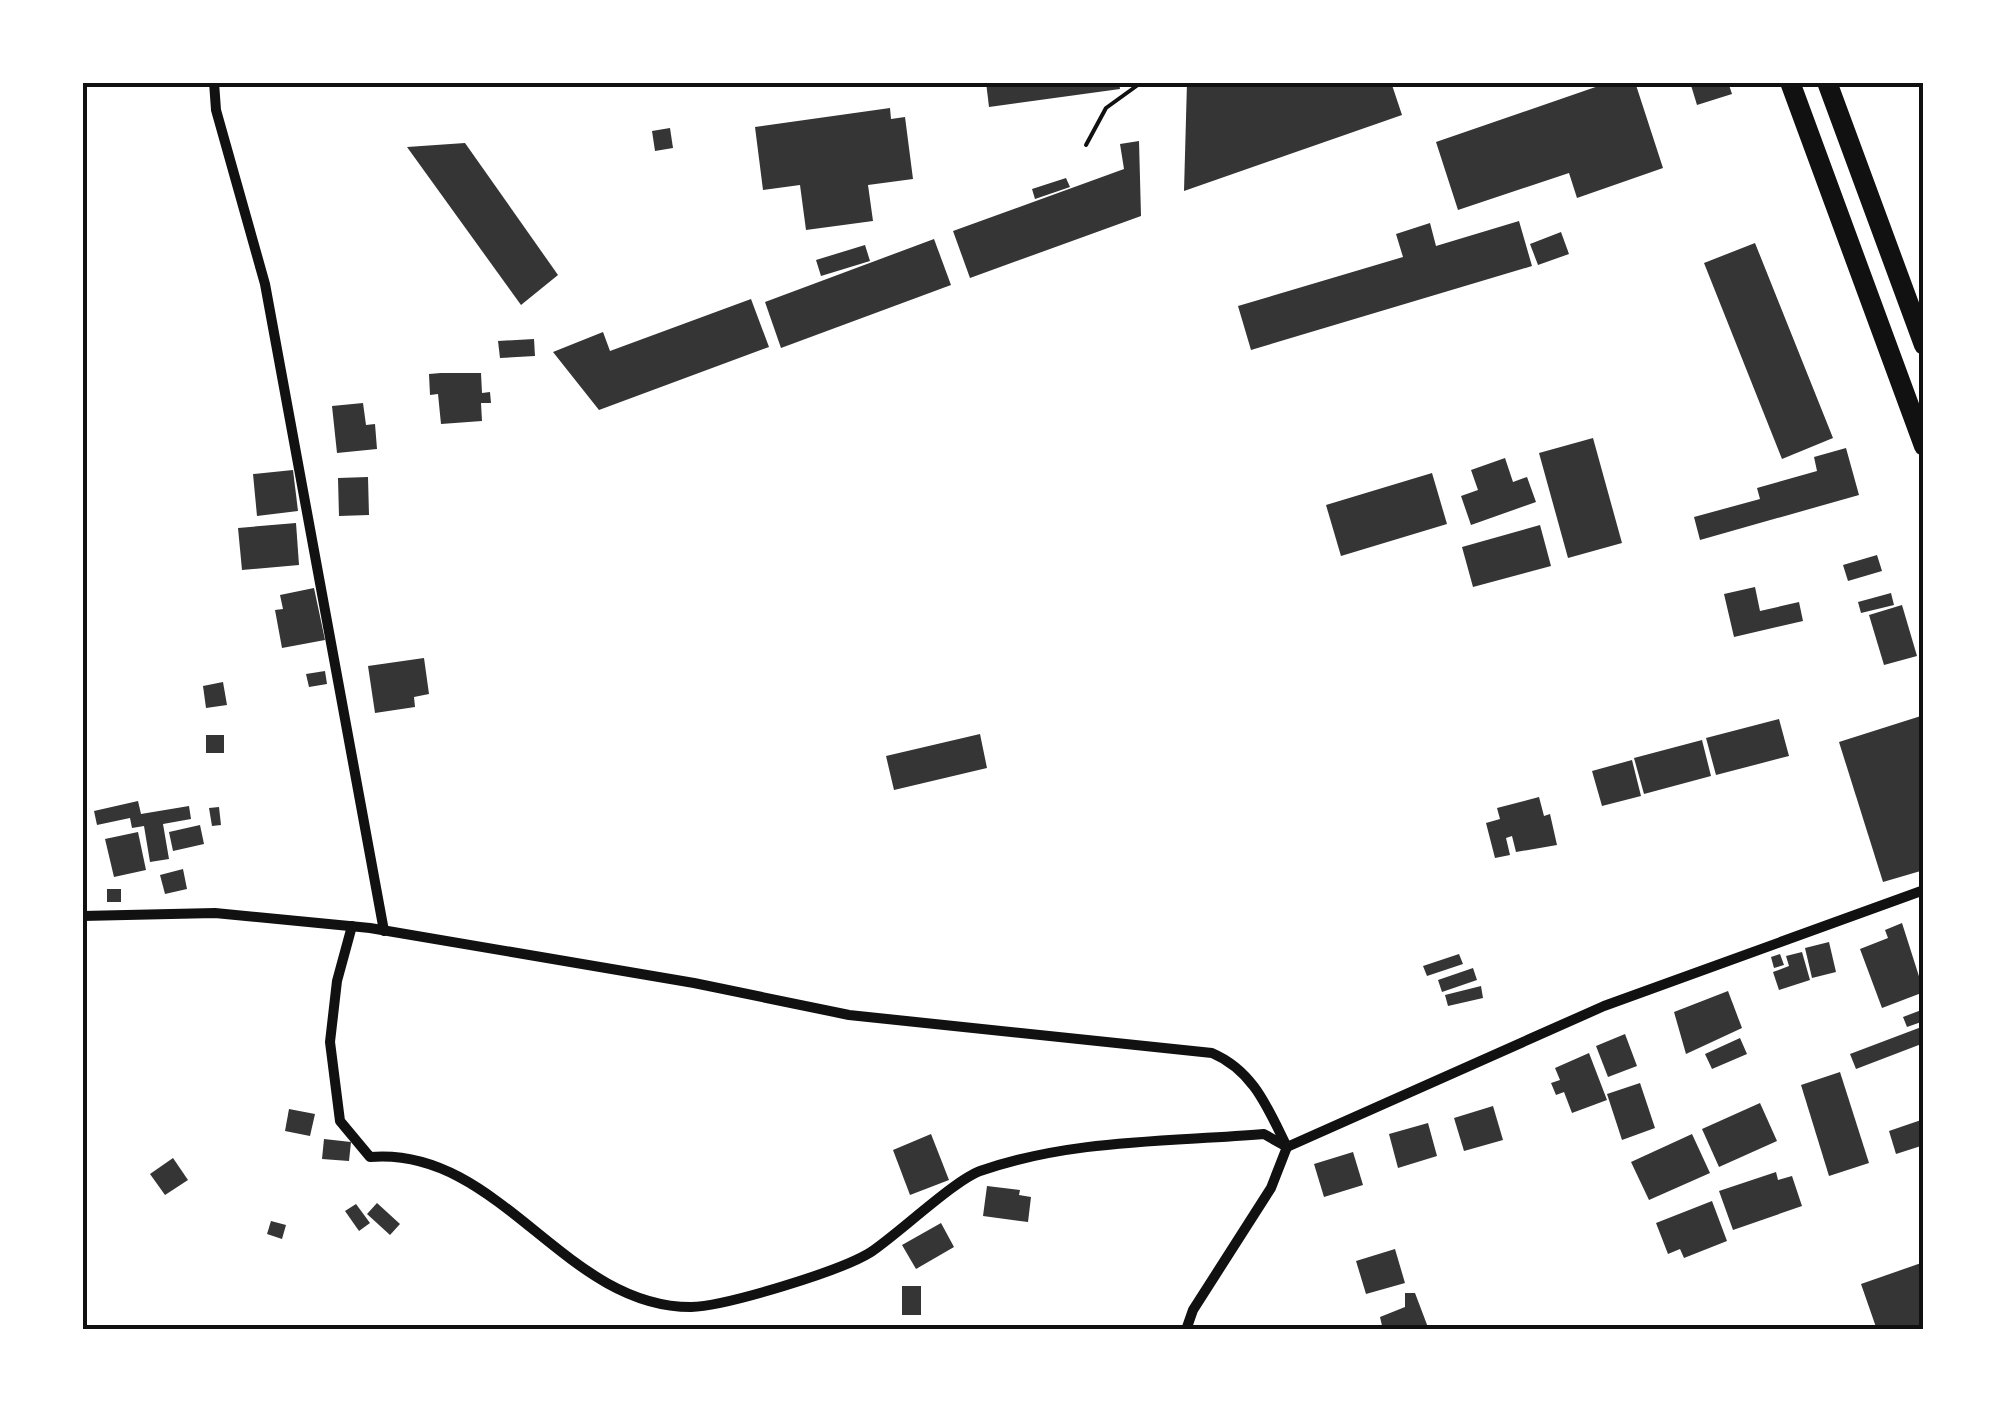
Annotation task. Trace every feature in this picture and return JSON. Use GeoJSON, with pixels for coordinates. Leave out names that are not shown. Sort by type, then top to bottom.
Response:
{"type":"FeatureCollection","features":[{"type":"Feature","properties":{"kind":"highway"},"geometry":{"type":"LineString","coordinates":[[1790,82],[1924,446]]}},
{"type":"Feature","properties":{"kind":"highway"},"geometry":{"type":"LineString","coordinates":[[1827,82],[1924,345]]}},
{"type":"Feature","properties":{"kind":"street"},"geometry":{"type":"LineString","coordinates":[[214,82],[216,110],[269,304],[384,930]]}},
{"type":"Feature","properties":{"kind":"street"},"geometry":{"type":"LineString","coordinates":[[1186,1330],[1193,1310],[1271,1188],[1288,1147],[1604,1006],[1924,890]]}},
{"type":"Feature","properties":{"kind":"street"},"geometry":{"type":"LineString","coordinates":[[82,916],[215,913],[352,926],[694,982],[849,1015],[1212,1053],[1228,1060],[1254,1084],[1288,1147]]}},
{"type":"Feature","properties":{"kind":"street"},"geometry":{"type":"LineString","coordinates":[[352,926],[338,981],[330,1042],[340,1121],[370,1158],[395,1155],[484,1191],[592,1277],[630,1294],[691,1306],[784,1285],[867,1254],[976,1172],[1096,1142],[1264,1134],[1288,1147]]}},
{"type":"Feature","properties":{"kind":"path"},"geometry":{"type":"LineString","coordinates":[[1086,146],[1106,108],[1142,82]]}},
{"type":"Feature","properties":{"kind":"building"},"geometry":{"type":"Polygon","coordinates":[[[986,82],[1119,82],[1120,89],[989,107],[986,82]]]}},
{"type":"Feature","properties":{"kind":"building"},"geometry":{"type":"Polygon","coordinates":[[[1187,82],[1391,82],[1402,115],[1184,191],[1187,82]]]}},
{"type":"Feature","properties":{"kind":"building"},"geometry":{"type":"Polygon","coordinates":[[[1610,82],[1635,82],[1663,168],[1577,198],[1569,173],[1458,210],[1436,142],[1610,82]]]}},
{"type":"Feature","properties":{"kind":"building"},"geometry":{"type":"Polygon","coordinates":[[[1690,82],[1728,82],[1732,94],[1697,105],[1690,82]]]}},
{"type":"Feature","properties":{"kind":"building"},"geometry":{"type":"Polygon","coordinates":[[[890,108],[891,119],[905,117],[913,179],[868,185],[873,221],[806,230],[800,185],[763,190],[755,127],[890,108]]]}},
{"type":"Feature","properties":{"kind":"building"},"geometry":{"type":"Polygon","coordinates":[[[670,128],[673,148],[655,151],[652,131],[670,128]]]}},
{"type":"Feature","properties":{"kind":"building"},"geometry":{"type":"Polygon","coordinates":[[[1139,141],[1141,216],[970,278],[953,231],[1124,169],[1120,144],[1139,141]]]}},
{"type":"Feature","properties":{"kind":"building"},"geometry":{"type":"Polygon","coordinates":[[[465,143],[558,275],[521,305],[407,147],[465,143]]]}},
{"type":"Feature","properties":{"kind":"building"},"geometry":{"type":"Polygon","coordinates":[[[1066,178],[1070,187],[1035,199],[1032,189],[1066,178]]]}},
{"type":"Feature","properties":{"kind":"building"},"geometry":{"type":"Polygon","coordinates":[[[1519,221],[1532,266],[1251,350],[1238,306],[1403,257],[1396,234],[1430,223],[1436,246],[1519,221]]]}},
{"type":"Feature","properties":{"kind":"building"},"geometry":{"type":"Polygon","coordinates":[[[1561,232],[1569,254],[1538,265],[1530,244],[1561,232]]]}},
{"type":"Feature","properties":{"kind":"building"},"geometry":{"type":"Polygon","coordinates":[[[934,239],[951,285],[781,348],[765,302],[934,239]]]}},
{"type":"Feature","properties":{"kind":"building"},"geometry":{"type":"Polygon","coordinates":[[[1755,243],[1833,438],[1782,459],[1704,263],[1755,243]]]}},
{"type":"Feature","properties":{"kind":"building"},"geometry":{"type":"Polygon","coordinates":[[[865,245],[870,261],[821,276],[816,260],[865,245]]]}},
{"type":"Feature","properties":{"kind":"building"},"geometry":{"type":"Polygon","coordinates":[[[751,299],[769,347],[599,410],[553,352],[603,332],[610,351],[751,299]]]}},
{"type":"Feature","properties":{"kind":"building"},"geometry":{"type":"Polygon","coordinates":[[[534,339],[535,356],[500,358],[498,341],[534,339]]]}},
{"type":"Feature","properties":{"kind":"building"},"geometry":{"type":"Polygon","coordinates":[[[481,373],[482,393],[490,392],[491,403],[481,403],[482,421],[441,424],[438,394],[430,395],[429,374],[481,373]]]}},
{"type":"Feature","properties":{"kind":"building"},"geometry":{"type":"Polygon","coordinates":[[[363,403],[366,425],[375,424],[377,449],[337,453],[332,406],[363,403]]]}},
{"type":"Feature","properties":{"kind":"building"},"geometry":{"type":"Polygon","coordinates":[[[1593,438],[1622,543],[1568,558],[1539,453],[1593,438]]]}},
{"type":"Feature","properties":{"kind":"building"},"geometry":{"type":"Polygon","coordinates":[[[1846,448],[1859,495],[1700,540],[1694,517],[1760,499],[1757,488],[1817,471],[1814,457],[1846,448]]]}},
{"type":"Feature","properties":{"kind":"building"},"geometry":{"type":"Polygon","coordinates":[[[1505,458],[1513,482],[1527,477],[1536,502],[1471,525],[1461,496],[1478,490],[1471,470],[1505,458]]]}},
{"type":"Feature","properties":{"kind":"building"},"geometry":{"type":"Polygon","coordinates":[[[293,470],[298,511],[257,516],[253,474],[293,470]]]}},
{"type":"Feature","properties":{"kind":"building"},"geometry":{"type":"Polygon","coordinates":[[[1432,473],[1447,524],[1341,556],[1326,505],[1432,473]]]}},
{"type":"Feature","properties":{"kind":"building"},"geometry":{"type":"Polygon","coordinates":[[[368,477],[369,515],[339,516],[338,478],[368,477]]]}},
{"type":"Feature","properties":{"kind":"building"},"geometry":{"type":"Polygon","coordinates":[[[296,523],[299,565],[242,570],[238,528],[296,523]]]}},
{"type":"Feature","properties":{"kind":"building"},"geometry":{"type":"Polygon","coordinates":[[[1540,525],[1551,566],[1473,587],[1462,547],[1540,525]]]}},
{"type":"Feature","properties":{"kind":"building"},"geometry":{"type":"Polygon","coordinates":[[[1877,555],[1882,571],[1848,581],[1843,565],[1877,555]]]}},
{"type":"Feature","properties":{"kind":"building"},"geometry":{"type":"Polygon","coordinates":[[[1755,587],[1760,611],[1799,602],[1803,621],[1734,637],[1724,594],[1755,587]]]}},
{"type":"Feature","properties":{"kind":"building"},"geometry":{"type":"Polygon","coordinates":[[[314,588],[325,640],[282,648],[275,610],[283,609],[280,595],[314,588]]]}},
{"type":"Feature","properties":{"kind":"building"},"geometry":{"type":"Polygon","coordinates":[[[1891,593],[1894,605],[1861,613],[1858,602],[1891,593]]]}},
{"type":"Feature","properties":{"kind":"building"},"geometry":{"type":"Polygon","coordinates":[[[1902,605],[1917,656],[1884,665],[1869,615],[1902,605]]]}},
{"type":"Feature","properties":{"kind":"building"},"geometry":{"type":"Polygon","coordinates":[[[424,658],[429,694],[414,697],[415,707],[375,713],[368,666],[424,658]]]}},
{"type":"Feature","properties":{"kind":"building"},"geometry":{"type":"Polygon","coordinates":[[[325,671],[327,684],[309,687],[306,674],[325,671]]]}},
{"type":"Feature","properties":{"kind":"building"},"geometry":{"type":"Polygon","coordinates":[[[223,682],[227,705],[206,708],[203,686],[223,682]]]}},
{"type":"Feature","properties":{"kind":"building"},"geometry":{"type":"Polygon","coordinates":[[[1924,715],[1924,870],[1883,882],[1839,742],[1924,715]]]}},
{"type":"Feature","properties":{"kind":"building"},"geometry":{"type":"Polygon","coordinates":[[[1779,719],[1789,756],[1716,775],[1706,738],[1779,719]]]}},
{"type":"Feature","properties":{"kind":"building"},"geometry":{"type":"Polygon","coordinates":[[[980,734],[987,768],[894,790],[886,756],[980,734]]]}},
{"type":"Feature","properties":{"kind":"building"},"geometry":{"type":"Polygon","coordinates":[[[206,735],[224,735],[224,753],[206,753],[206,735]]]}},
{"type":"Feature","properties":{"kind":"building"},"geometry":{"type":"Polygon","coordinates":[[[1702,740],[1711,776],[1644,794],[1634,758],[1702,740]]]}},
{"type":"Feature","properties":{"kind":"building"},"geometry":{"type":"Polygon","coordinates":[[[1632,760],[1641,796],[1602,806],[1592,771],[1632,760]]]}},
{"type":"Feature","properties":{"kind":"building"},"geometry":{"type":"Polygon","coordinates":[[[1539,797],[1544,816],[1550,814],[1557,845],[1516,852],[1512,836],[1506,838],[1510,855],[1495,858],[1486,823],[1500,819],[1497,808],[1539,797]]]}},
{"type":"Feature","properties":{"kind":"building"},"geometry":{"type":"Polygon","coordinates":[[[138,801],[141,814],[189,806],[191,819],[163,824],[169,859],[150,862],[144,826],[132,828],[130,818],[97,825],[94,811],[138,801]]]}},
{"type":"Feature","properties":{"kind":"building"},"geometry":{"type":"Polygon","coordinates":[[[219,807],[221,825],[212,826],[209,808],[219,807]]]}},
{"type":"Feature","properties":{"kind":"building"},"geometry":{"type":"Polygon","coordinates":[[[200,825],[204,844],[173,851],[169,832],[200,825]]]}},
{"type":"Feature","properties":{"kind":"building"},"geometry":{"type":"Polygon","coordinates":[[[138,832],[146,870],[114,877],[105,839],[138,832]]]}},
{"type":"Feature","properties":{"kind":"building"},"geometry":{"type":"Polygon","coordinates":[[[183,869],[187,889],[165,894],[160,875],[183,869]]]}},
{"type":"Feature","properties":{"kind":"building"},"geometry":{"type":"Polygon","coordinates":[[[107,889],[121,889],[121,902],[107,902],[107,889]]]}},
{"type":"Feature","properties":{"kind":"building"},"geometry":{"type":"Polygon","coordinates":[[[1902,923],[1924,992],[1882,1008],[1860,949],[1888,938],[1885,930],[1902,923]]]}},
{"type":"Feature","properties":{"kind":"building"},"geometry":{"type":"Polygon","coordinates":[[[1829,942],[1836,972],[1812,978],[1805,948],[1829,942]]]}},
{"type":"Feature","properties":{"kind":"building"},"geometry":{"type":"Polygon","coordinates":[[[1802,952],[1810,980],[1779,990],[1773,972],[1789,966],[1786,956],[1802,952]]]}},
{"type":"Feature","properties":{"kind":"building"},"geometry":{"type":"Polygon","coordinates":[[[1459,954],[1463,964],[1427,976],[1423,966],[1459,954]]]}},
{"type":"Feature","properties":{"kind":"building"},"geometry":{"type":"Polygon","coordinates":[[[1780,954],[1784,965],[1774,968],[1771,957],[1780,954]]]}},
{"type":"Feature","properties":{"kind":"building"},"geometry":{"type":"Polygon","coordinates":[[[1473,968],[1477,980],[1442,992],[1438,980],[1473,968]]]}},
{"type":"Feature","properties":{"kind":"building"},"geometry":{"type":"Polygon","coordinates":[[[1481,986],[1483,998],[1448,1006],[1445,995],[1481,986]]]}},
{"type":"Feature","properties":{"kind":"building"},"geometry":{"type":"Polygon","coordinates":[[[1728,991],[1742,1028],[1686,1054],[1674,1012],[1728,991]]]}},
{"type":"Feature","properties":{"kind":"building"},"geometry":{"type":"Polygon","coordinates":[[[1924,1009],[1924,1021],[1907,1027],[1903,1017],[1924,1009]]]}},
{"type":"Feature","properties":{"kind":"building"},"geometry":{"type":"Polygon","coordinates":[[[1924,1026],[1924,1043],[1856,1069],[1850,1054],[1924,1026]]]}},
{"type":"Feature","properties":{"kind":"building"},"geometry":{"type":"Polygon","coordinates":[[[1625,1034],[1637,1066],[1608,1077],[1596,1046],[1625,1034]]]}},
{"type":"Feature","properties":{"kind":"building"},"geometry":{"type":"Polygon","coordinates":[[[1740,1038],[1747,1054],[1712,1069],[1705,1054],[1740,1038]]]}},
{"type":"Feature","properties":{"kind":"building"},"geometry":{"type":"Polygon","coordinates":[[[1589,1053],[1607,1100],[1572,1113],[1564,1092],[1556,1095],[1551,1083],[1560,1080],[1555,1068],[1589,1053]]]}},
{"type":"Feature","properties":{"kind":"building"},"geometry":{"type":"Polygon","coordinates":[[[1840,1072],[1869,1163],[1829,1176],[1801,1085],[1840,1072]]]}},
{"type":"Feature","properties":{"kind":"building"},"geometry":{"type":"Polygon","coordinates":[[[1640,1083],[1655,1128],[1622,1140],[1607,1094],[1640,1083]]]}},
{"type":"Feature","properties":{"kind":"building"},"geometry":{"type":"Polygon","coordinates":[[[1760,1103],[1777,1141],[1719,1167],[1702,1129],[1760,1103]]]}},
{"type":"Feature","properties":{"kind":"building"},"geometry":{"type":"Polygon","coordinates":[[[1493,1106],[1503,1140],[1464,1151],[1454,1118],[1493,1106]]]}},
{"type":"Feature","properties":{"kind":"building"},"geometry":{"type":"Polygon","coordinates":[[[289,1109],[315,1114],[310,1136],[285,1131],[289,1109]]]}},
{"type":"Feature","properties":{"kind":"building"},"geometry":{"type":"Polygon","coordinates":[[[1924,1119],[1924,1145],[1896,1154],[1889,1131],[1924,1119]]]}},
{"type":"Feature","properties":{"kind":"building"},"geometry":{"type":"Polygon","coordinates":[[[1428,1123],[1437,1156],[1398,1168],[1389,1134],[1428,1123]]]}},
{"type":"Feature","properties":{"kind":"building"},"geometry":{"type":"Polygon","coordinates":[[[931,1134],[949,1180],[910,1195],[893,1150],[931,1134]]]}},
{"type":"Feature","properties":{"kind":"building"},"geometry":{"type":"Polygon","coordinates":[[[1692,1134],[1710,1173],[1649,1200],[1631,1162],[1692,1134]]]}},
{"type":"Feature","properties":{"kind":"building"},"geometry":{"type":"Polygon","coordinates":[[[324,1139],[351,1142],[349,1161],[322,1159],[324,1139]]]}},
{"type":"Feature","properties":{"kind":"building"},"geometry":{"type":"Polygon","coordinates":[[[1353,1152],[1363,1185],[1324,1197],[1314,1164],[1353,1152]]]}},
{"type":"Feature","properties":{"kind":"building"},"geometry":{"type":"Polygon","coordinates":[[[173,1158],[188,1180],[165,1195],[150,1174],[173,1158]]]}},
{"type":"Feature","properties":{"kind":"building"},"geometry":{"type":"Polygon","coordinates":[[[1776,1172],[1778,1180],[1792,1176],[1802,1206],[1733,1230],[1719,1191],[1776,1172]]]}},
{"type":"Feature","properties":{"kind":"building"},"geometry":{"type":"Polygon","coordinates":[[[987,1186],[1020,1190],[1019,1195],[1031,1197],[1028,1222],[983,1216],[987,1186]]]}},
{"type":"Feature","properties":{"kind":"building"},"geometry":{"type":"Polygon","coordinates":[[[1712,1201],[1727,1241],[1684,1258],[1680,1249],[1668,1254],[1656,1223],[1712,1201]]]}},
{"type":"Feature","properties":{"kind":"building"},"geometry":{"type":"Polygon","coordinates":[[[377,1203],[400,1224],[390,1235],[367,1214],[377,1203]]]}},
{"type":"Feature","properties":{"kind":"building"},"geometry":{"type":"Polygon","coordinates":[[[356,1204],[370,1223],[359,1231],[345,1211],[356,1204]]]}},
{"type":"Feature","properties":{"kind":"building"},"geometry":{"type":"Polygon","coordinates":[[[271,1221],[286,1225],[282,1239],[267,1234],[271,1221]]]}},
{"type":"Feature","properties":{"kind":"building"},"geometry":{"type":"Polygon","coordinates":[[[941,1223],[954,1247],[916,1269],[902,1245],[941,1223]]]}},
{"type":"Feature","properties":{"kind":"building"},"geometry":{"type":"Polygon","coordinates":[[[1395,1249],[1405,1283],[1366,1294],[1356,1261],[1395,1249]]]}},
{"type":"Feature","properties":{"kind":"building"},"geometry":{"type":"Polygon","coordinates":[[[1924,1262],[1924,1328],[1877,1330],[1861,1284],[1924,1262]]]}},
{"type":"Feature","properties":{"kind":"building"},"geometry":{"type":"Polygon","coordinates":[[[902,1286],[921,1286],[921,1315],[902,1315],[902,1286]]]}},
{"type":"Feature","properties":{"kind":"building"},"geometry":{"type":"Polygon","coordinates":[[[1405,1293],[1415,1293],[1429,1330],[1383,1330],[1380,1317],[1405,1307],[1405,1293]]]}}]}
